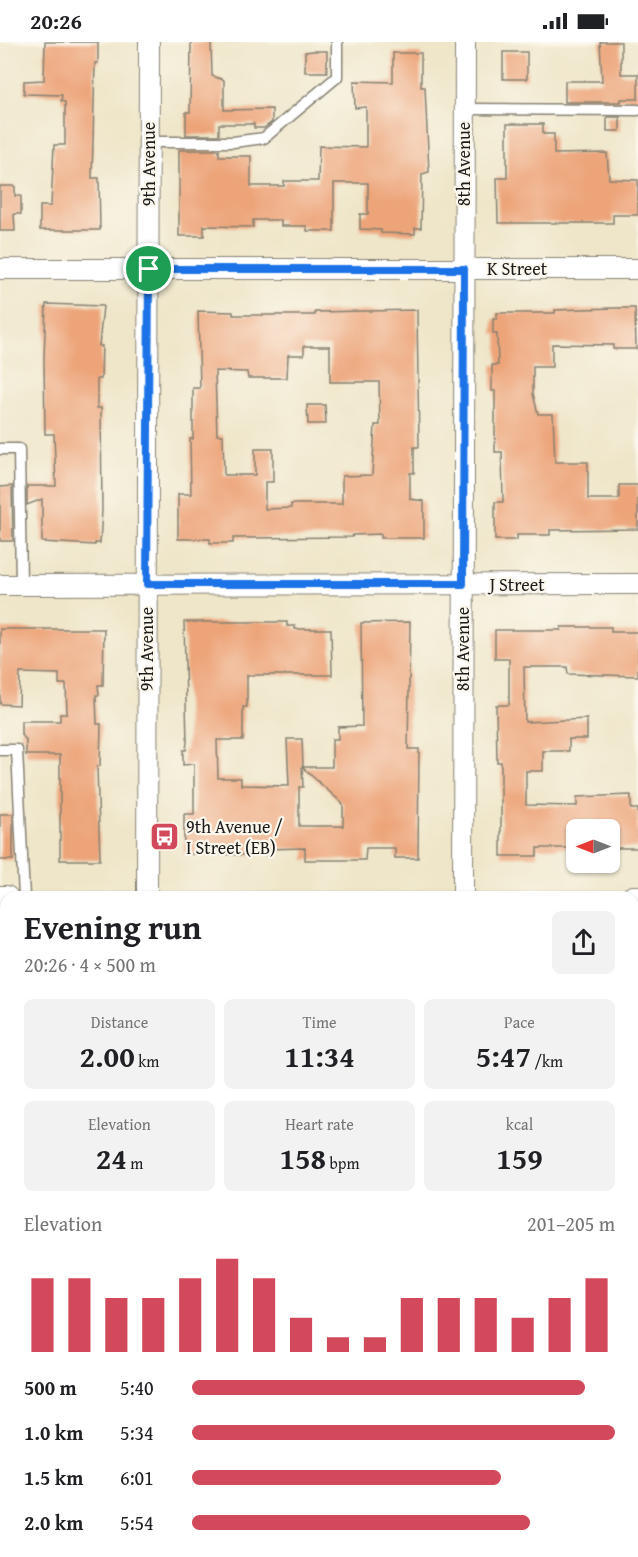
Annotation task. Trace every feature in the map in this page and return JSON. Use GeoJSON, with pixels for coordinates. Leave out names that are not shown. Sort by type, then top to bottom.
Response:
{"type":"FeatureCollection","features":[{"type":"Feature","properties":{"kind":"street","name":"9th Avenue"},"geometry":{"type":"LineString","coordinates":[[147,891],[149,42]]}},
{"type":"Feature","properties":{"kind":"street","name":"8th Avenue"},"geometry":{"type":"LineString","coordinates":[[463,891],[465,42]]}},
{"type":"Feature","properties":{"kind":"street","name":"K Street"},"geometry":{"type":"LineString","coordinates":[[0,269],[638,269]]}},
{"type":"Feature","properties":{"kind":"street","name":"J Street"},"geometry":{"type":"LineString","coordinates":[[0,585],[638,584]]}},
{"type":"Feature","properties":{"kind":"lane"},"geometry":{"type":"LineString","coordinates":[[149,142],[233,142],[264,138],[337,77],[337,42]]}},
{"type":"Feature","properties":{"kind":"lane"},"geometry":{"type":"LineString","coordinates":[[465,109],[638,110]]}},
{"type":"Feature","properties":{"kind":"lane"},"geometry":{"type":"LineString","coordinates":[[0,449],[19,449],[21,585]]}},
{"type":"Feature","properties":{"kind":"lane"},"geometry":{"type":"LineString","coordinates":[[0,750],[17,750],[24,891]]}},
{"type":"Feature","properties":{"kind":"building"},"geometry":{"type":"Polygon","coordinates":[[[45,42],[98,42],[98,63],[95,63],[92,178],[99,178],[100,230],[40,230],[40,206],[51,206],[54,145],[65,145],[65,102],[61,101],[62,95],[24,94],[24,81],[44,80],[45,42]]]}},
{"type":"Feature","properties":{"kind":"building"},"geometry":{"type":"Polygon","coordinates":[[[191,42],[211,42],[212,76],[224,80],[224,110],[272,109],[272,122],[264,128],[254,128],[254,124],[219,124],[219,135],[186,135],[186,112],[190,112],[191,42]]]}},
{"type":"Feature","properties":{"kind":"building"},"geometry":{"type":"Polygon","coordinates":[[[600,42],[621,42],[621,74],[638,74],[638,99],[621,99],[621,102],[565,102],[565,81],[602,81],[600,42]]]}},
{"type":"Feature","properties":{"kind":"building"},"geometry":{"type":"Polygon","coordinates":[[[327,51],[327,72],[305,72],[305,52],[327,51]]]}},
{"type":"Feature","properties":{"kind":"building"},"geometry":{"type":"Polygon","coordinates":[[[503,52],[527,52],[527,79],[503,79],[503,52]]]}},
{"type":"Feature","properties":{"kind":"building"},"geometry":{"type":"Polygon","coordinates":[[[393,53],[421,53],[421,87],[425,87],[429,172],[422,174],[421,228],[415,228],[415,234],[381,233],[381,230],[360,229],[360,214],[368,214],[368,183],[334,183],[334,231],[307,231],[307,226],[281,226],[281,220],[253,220],[253,227],[204,226],[204,236],[179,236],[179,150],[219,150],[219,156],[251,156],[251,186],[284,186],[284,181],[318,181],[319,146],[366,147],[366,107],[355,108],[354,81],[393,82],[393,53]]]}},
{"type":"Feature","properties":{"kind":"building"},"geometry":{"type":"Polygon","coordinates":[[[607,117],[620,117],[620,131],[607,131],[607,117]]]}},
{"type":"Feature","properties":{"kind":"building"},"geometry":{"type":"Polygon","coordinates":[[[507,124],[543,124],[543,134],[554,134],[554,154],[607,153],[609,179],[638,180],[638,215],[613,215],[613,223],[498,223],[497,178],[507,178],[507,124]]]}},
{"type":"Feature","properties":{"kind":"building"},"geometry":{"type":"Polygon","coordinates":[[[0,186],[15,186],[15,196],[21,196],[21,214],[14,214],[15,231],[0,231],[0,186]]]}},
{"type":"Feature","properties":{"kind":"building"},"geometry":{"type":"Polygon","coordinates":[[[46,304],[103,306],[99,346],[102,346],[101,379],[97,379],[97,408],[101,408],[102,510],[100,543],[95,543],[95,545],[42,542],[42,499],[27,505],[27,486],[56,486],[54,434],[45,434],[46,304]]]}},
{"type":"Feature","properties":{"kind":"building"},"geometry":{"type":"Polygon","coordinates":[[[635,308],[636,349],[613,349],[613,345],[552,344],[552,367],[533,367],[533,394],[538,414],[553,414],[555,462],[588,462],[588,499],[619,499],[619,485],[638,485],[638,529],[550,530],[550,535],[517,535],[517,540],[495,540],[495,502],[503,502],[502,452],[495,452],[495,391],[492,391],[492,365],[498,365],[497,334],[493,334],[493,319],[497,319],[497,313],[555,313],[555,310],[635,308]]]}},
{"type":"Feature","properties":{"kind":"building"},"geometry":{"type":"Polygon","coordinates":[[[417,310],[419,447],[414,447],[414,473],[410,473],[410,499],[424,501],[424,538],[381,538],[381,534],[353,535],[352,537],[233,538],[233,543],[210,543],[210,539],[178,539],[178,494],[191,494],[190,439],[193,439],[193,388],[200,388],[198,311],[233,312],[233,315],[315,315],[315,312],[417,310]],[[304,346],[304,355],[288,355],[287,378],[248,378],[247,372],[215,371],[217,435],[223,435],[224,475],[255,475],[255,449],[273,449],[273,482],[265,482],[265,509],[291,508],[291,504],[342,504],[342,476],[372,475],[375,425],[380,425],[379,382],[330,382],[330,346],[304,346]]]}},
{"type":"Feature","properties":{"kind":"building"},"geometry":{"type":"Polygon","coordinates":[[[307,405],[325,405],[326,424],[308,424],[307,405]]]}},
{"type":"Feature","properties":{"kind":"building"},"geometry":{"type":"Polygon","coordinates":[[[12,486],[13,541],[0,541],[0,487],[12,486]]]}},
{"type":"Feature","properties":{"kind":"building"},"geometry":{"type":"Polygon","coordinates":[[[184,622],[287,622],[287,626],[295,626],[295,629],[331,629],[332,675],[247,675],[247,707],[243,707],[243,740],[217,740],[218,778],[241,778],[241,785],[289,786],[287,739],[302,739],[303,767],[332,767],[332,739],[338,739],[338,727],[362,726],[361,623],[410,622],[408,749],[419,749],[418,858],[395,858],[395,848],[366,848],[365,860],[305,860],[305,848],[265,849],[265,855],[184,854],[184,814],[194,814],[194,764],[183,765],[183,750],[186,750],[184,622]],[[302,767],[303,787],[299,787],[299,826],[343,826],[343,804],[302,767]]]}},
{"type":"Feature","properties":{"kind":"building"},"geometry":{"type":"Polygon","coordinates":[[[561,627],[611,627],[611,632],[638,632],[638,676],[568,674],[567,667],[524,667],[525,722],[587,719],[587,739],[569,739],[569,751],[543,751],[543,771],[526,771],[526,805],[577,806],[577,797],[631,795],[631,809],[638,809],[638,848],[620,848],[620,819],[566,819],[566,848],[537,848],[537,856],[501,856],[501,762],[497,762],[496,705],[509,705],[509,659],[495,659],[495,630],[561,630],[561,627]]]}},
{"type":"Feature","properties":{"kind":"building"},"geometry":{"type":"Polygon","coordinates":[[[0,629],[104,629],[103,685],[98,685],[99,695],[96,695],[97,724],[101,724],[100,766],[97,767],[100,860],[60,860],[60,755],[26,755],[26,740],[21,734],[21,721],[60,721],[60,714],[67,714],[66,684],[59,684],[59,674],[20,673],[19,705],[0,704],[0,629]]]}},
{"type":"Feature","properties":{"kind":"building"},"geometry":{"type":"Polygon","coordinates":[[[0,814],[13,814],[13,860],[0,860],[0,814]]]}},
{"type":"Feature","properties":{"kind":"place","name":"9th Avenue / I Street (EB)"},"geometry":{"type":"Point","coordinates":[165,837]}},
{"type":"Feature","properties":{"kind":"route"},"geometry":{"type":"LineString","coordinates":[[149,269],[464,269],[463,584],[147,584],[149,269]]}}]}
